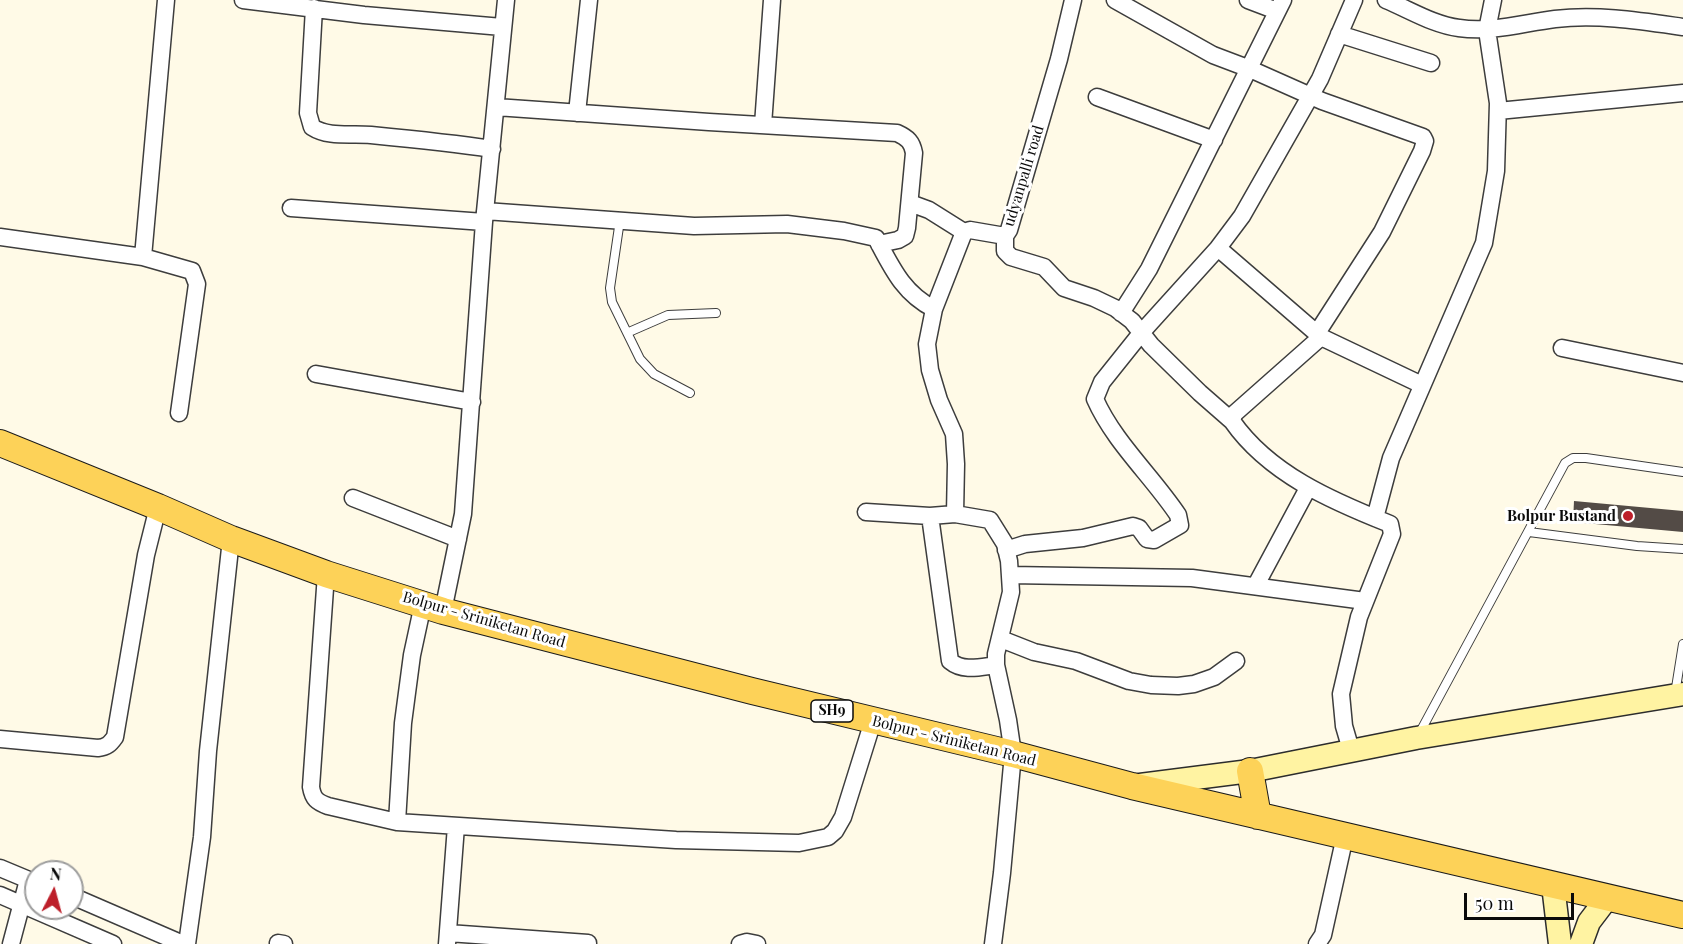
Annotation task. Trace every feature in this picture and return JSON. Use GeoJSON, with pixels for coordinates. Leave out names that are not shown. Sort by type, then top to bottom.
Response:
{"type":"FeatureCollection","features":[{"type":"Feature","properties":{"kind":"main road","name":"Bolpur - Sriniketan Road"},"geometry":{"type":"LineString","coordinates":[[0,443],[231,539],[326,574],[433,607],[1132,786],[1683,915]]}},
{"type":"Feature","properties":{"kind":"main road"},"geometry":{"type":"LineString","coordinates":[[1250,771],[1258,816]]}},
{"type":"Feature","properties":{"kind":"street"},"geometry":{"type":"LineString","coordinates":[[143,257],[166,0]]}},
{"type":"Feature","properties":{"kind":"street"},"geometry":{"type":"LineString","coordinates":[[243,0],[502,27]]}},
{"type":"Feature","properties":{"kind":"street"},"geometry":{"type":"LineString","coordinates":[[397,822],[406,700],[412,655],[433,607],[458,539],[464,514],[485,217],[506,0]]}},
{"type":"Feature","properties":{"kind":"street"},"geometry":{"type":"LineString","coordinates":[[577,113],[589,0]]}},
{"type":"Feature","properties":{"kind":"street"},"geometry":{"type":"LineString","coordinates":[[763,125],[771,0]]}},
{"type":"Feature","properties":{"kind":"street","name":"udyanpalli road"},"geometry":{"type":"LineString","coordinates":[[964,232],[1005,236],[1009,230],[1073,0]]}},
{"type":"Feature","properties":{"kind":"street"},"geometry":{"type":"LineString","coordinates":[[1115,0],[1213,56],[1310,95],[1420,134],[1425,141],[1382,232],[1319,335],[1234,414],[1232,421]]}},
{"type":"Feature","properties":{"kind":"street"},"geometry":{"type":"LineString","coordinates":[[1121,313],[1149,269],[1280,6],[1248,0]]}},
{"type":"Feature","properties":{"kind":"street"},"geometry":{"type":"LineString","coordinates":[[1006,550],[1025,544],[1083,538],[1133,526],[1139,528],[1147,539],[1154,540],[1180,525],[1178,514],[1118,437],[1095,399],[1102,382],[1142,332],[1218,248],[1242,216],[1320,79],[1354,0]]}},
{"type":"Feature","properties":{"kind":"street"},"geometry":{"type":"LineString","coordinates":[[1386,0],[1442,24],[1460,28],[1487,30],[1578,17],[1642,21],[1683,27]]}},
{"type":"Feature","properties":{"kind":"street"},"geometry":{"type":"LineString","coordinates":[[1375,518],[1391,458],[1484,243],[1496,171],[1498,111],[1487,30],[1493,0]]}},
{"type":"Feature","properties":{"kind":"street"},"geometry":{"type":"LineString","coordinates":[[1578,17],[1582,0]]}},
{"type":"Feature","properties":{"kind":"street"},"geometry":{"type":"LineString","coordinates":[[314,8],[308,113],[312,127],[320,132],[331,134],[371,135],[492,148]]}},
{"type":"Feature","properties":{"kind":"street"},"geometry":{"type":"LineString","coordinates":[[1340,34],[1431,63]]}},
{"type":"Feature","properties":{"kind":"street"},"geometry":{"type":"LineString","coordinates":[[1498,111],[1683,93]]}},
{"type":"Feature","properties":{"kind":"street"},"geometry":{"type":"LineString","coordinates":[[1097,97],[1214,140]]}},
{"type":"Feature","properties":{"kind":"street"},"geometry":{"type":"LineString","coordinates":[[496,106],[897,133],[905,136],[912,143],[914,153],[905,236],[879,244]]}},
{"type":"Feature","properties":{"kind":"street"},"geometry":{"type":"LineString","coordinates":[[910,203],[929,210],[964,232],[934,309],[927,344],[930,370],[939,400],[954,434],[955,514]]}},
{"type":"Feature","properties":{"kind":"street"},"geometry":{"type":"LineString","coordinates":[[291,208],[485,217],[620,220],[694,226],[787,224],[860,234],[876,238],[900,282],[920,302],[934,309]]}},
{"type":"Feature","properties":{"kind":"street"},"geometry":{"type":"LineString","coordinates":[[1005,236],[1005,251],[1011,257],[1044,267],[1064,288],[1094,298],[1132,321],[1150,345],[1232,421],[1260,452],[1308,488],[1390,524],[1392,534],[1359,617],[1341,694],[1344,726],[1351,750]]}},
{"type":"Feature","properties":{"kind":"street"},"geometry":{"type":"LineString","coordinates":[[0,237],[143,257],[192,271],[197,284],[179,413]]}},
{"type":"Feature","properties":{"kind":"street"},"geometry":{"type":"LineString","coordinates":[[1218,248],[1319,335],[1422,385]]}},
{"type":"Feature","properties":{"kind":"street"},"geometry":{"type":"LineString","coordinates":[[1562,348],[1683,373]]}},
{"type":"Feature","properties":{"kind":"street"},"geometry":{"type":"LineString","coordinates":[[316,374],[472,402]]}},
{"type":"Feature","properties":{"kind":"street"},"geometry":{"type":"LineString","coordinates":[[1256,585],[1308,488]]}},
{"type":"Feature","properties":{"kind":"street"},"geometry":{"type":"LineString","coordinates":[[353,498],[458,539]]}},
{"type":"Feature","properties":{"kind":"street"},"geometry":{"type":"LineString","coordinates":[[0,738],[98,748],[106,747],[111,743],[115,737],[146,555],[158,507]]}},
{"type":"Feature","properties":{"kind":"street"},"geometry":{"type":"LineString","coordinates":[[866,512],[930,516],[955,514],[990,520],[1006,550],[1011,592],[996,665],[1013,754],[993,944]]}},
{"type":"Feature","properties":{"kind":"street"},"geometry":{"type":"LineString","coordinates":[[930,516],[950,661],[964,668],[996,665]]}},
{"type":"Feature","properties":{"kind":"street"},"geometry":{"type":"LineString","coordinates":[[84,901],[185,944],[202,837],[208,751],[231,539]]}},
{"type":"Feature","properties":{"kind":"street"},"geometry":{"type":"LineString","coordinates":[[326,574],[311,787],[313,797],[328,806],[397,822],[676,840],[799,843],[828,837],[836,831],[843,817],[873,721]]}},
{"type":"Feature","properties":{"kind":"street"},"geometry":{"type":"LineString","coordinates":[[1010,576],[1192,578],[1365,601]]}},
{"type":"Feature","properties":{"kind":"street"},"geometry":{"type":"LineString","coordinates":[[1001,639],[1034,652],[1076,662],[1129,681],[1151,685],[1194,684],[1214,677],[1236,661]]}},
{"type":"Feature","properties":{"kind":"street"},"geometry":{"type":"LineString","coordinates":[[1132,786],[1250,771],[1416,738],[1679,695]]}},
{"type":"Feature","properties":{"kind":"street"},"geometry":{"type":"LineString","coordinates":[[456,825],[448,939],[588,943]]}},
{"type":"Feature","properties":{"kind":"street"},"geometry":{"type":"LineString","coordinates":[[1317,944],[1323,935],[1345,836]]}},
{"type":"Feature","properties":{"kind":"street"},"geometry":{"type":"LineString","coordinates":[[0,868],[24,888]]}},
{"type":"Feature","properties":{"kind":"street"},"geometry":{"type":"LineString","coordinates":[[1553,885],[1560,944]]}},
{"type":"Feature","properties":{"kind":"street"},"geometry":{"type":"LineString","coordinates":[[0,895],[24,890]]}},
{"type":"Feature","properties":{"kind":"street"},"geometry":{"type":"LineString","coordinates":[[11,944],[24,897]]}},
{"type":"Feature","properties":{"kind":"street"},"geometry":{"type":"LineString","coordinates":[[1581,944],[1589,922],[1608,897]]}},
{"type":"Feature","properties":{"kind":"street"},"geometry":{"type":"LineString","coordinates":[[74,920],[113,944]]}},
{"type":"Feature","properties":{"kind":"street"},"geometry":{"type":"LineString","coordinates":[[740,944],[747,942],[757,944]]}},
{"type":"Feature","properties":{"kind":"lane"},"geometry":{"type":"LineString","coordinates":[[620,220],[610,288],[618,317],[629,332],[640,359],[654,374],[690,393]]}},
{"type":"Feature","properties":{"kind":"lane"},"geometry":{"type":"LineString","coordinates":[[629,332],[668,315],[716,313]]}},
{"type":"Feature","properties":{"kind":"lane"},"geometry":{"type":"LineString","coordinates":[[1416,738],[1565,463],[1573,458],[1586,458],[1683,472]]}},
{"type":"Feature","properties":{"kind":"lane"},"geometry":{"type":"LineString","coordinates":[[1529,532],[1636,546],[1683,549]]}},
{"type":"Feature","properties":{"kind":"lane"},"geometry":{"type":"LineString","coordinates":[[1679,695],[1683,644]]}},
{"type":"Feature","properties":{"kind":"building","name":"Bolpur Bustand"},"geometry":{"type":"Polygon","coordinates":[[[1574,501],[1683,511],[1683,532],[1573,522],[1574,501]]]}},
{"type":"Feature","properties":{"kind":"place","name":"Bolpur Bustand"},"geometry":{"type":"Point","coordinates":[1628,516]}}]}
